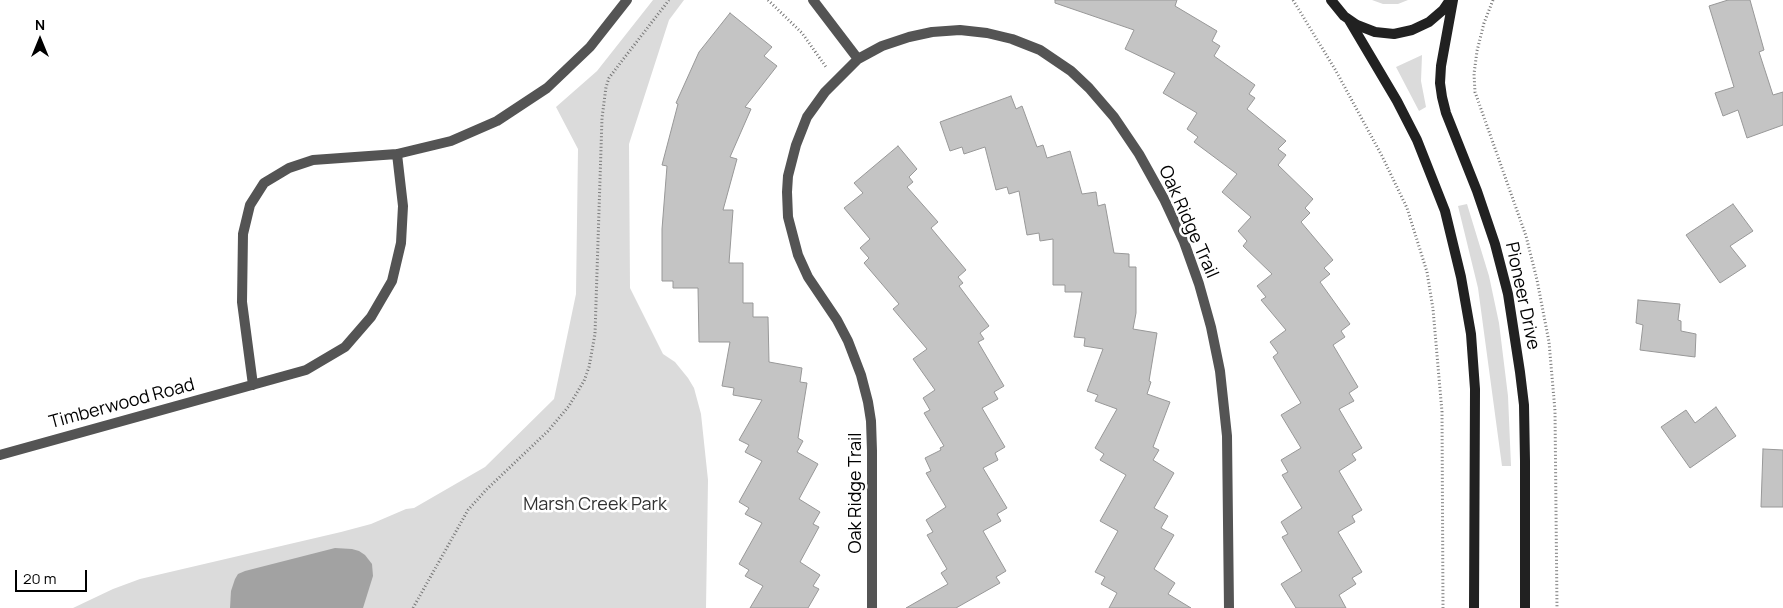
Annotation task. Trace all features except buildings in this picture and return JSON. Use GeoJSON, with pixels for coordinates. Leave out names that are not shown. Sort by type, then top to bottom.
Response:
{"type":"FeatureCollection","features":[{"type":"Feature","properties":{"kind":"street"},"geometry":{"type":"LineString","coordinates":[[253,385],[242,302],[243,234],[250,205],[264,183],[289,168],[313,160],[397,154],[451,141],[497,121],[547,88],[590,47],[627,0]]}},
{"type":"Feature","properties":{"kind":"street"},"geometry":{"type":"LineString","coordinates":[[813,0],[858,59]]}},
{"type":"Feature","properties":{"kind":"street"},"geometry":{"type":"LineString","coordinates":[[1331,0],[1338,10],[1357,26],[1375,32],[1394,34],[1403,33],[1429,22],[1451,0]]}},
{"type":"Feature","properties":{"kind":"street","name":"Pioneer Drive"},"geometry":{"type":"LineString","coordinates":[[1451,0],[1441,66],[1440,84],[1442,97],[1446,113],[1481,200],[1495,244],[1509,301],[1520,365],[1524,422],[1525,608]]}},
{"type":"Feature","properties":{"kind":"street"},"geometry":{"type":"LineString","coordinates":[[1349,20],[1397,101],[1425,160],[1444,211],[1463,283],[1471,334],[1475,389],[1474,608]]}},
{"type":"Feature","properties":{"kind":"street","name":"Oak Ridge Trail"},"geometry":{"type":"LineString","coordinates":[[872,608],[872,451],[868,402],[861,375],[848,341],[801,264],[787,208],[788,176],[807,117],[835,80],[858,59],[870,52],[896,41],[932,32],[945,31],[974,31],[1012,39],[1040,50],[1071,71],[1101,101],[1127,136],[1160,191],[1186,249],[1201,291],[1216,351],[1227,436],[1229,608]]}},
{"type":"Feature","properties":{"kind":"street","name":"Timberwood Road"},"geometry":{"type":"LineString","coordinates":[[0,455],[306,370],[345,347],[371,317],[392,281],[401,243],[403,206],[397,154]]}},
{"type":"Feature","properties":{"kind":"path"},"geometry":{"type":"LineString","coordinates":[[413,608],[468,510],[486,490],[548,431],[569,406],[584,381],[589,366],[595,328],[602,118],[606,87],[609,78],[669,0]]}},
{"type":"Feature","properties":{"kind":"path"},"geometry":{"type":"LineString","coordinates":[[768,0],[802,33],[835,80]]}},
{"type":"Feature","properties":{"kind":"path"},"geometry":{"type":"LineString","coordinates":[[1293,0],[1326,54],[1382,156],[1407,208],[1427,272],[1433,309],[1442,412],[1443,608]]}},
{"type":"Feature","properties":{"kind":"green space","name":"Marsh Creek Park"},"geometry":{"type":"Polygon","coordinates":[[[653,0],[684,0],[669,20],[629,144],[630,288],[663,354],[675,362],[694,388],[701,414],[708,480],[706,608],[73,608],[113,589],[140,579],[341,532],[371,524],[406,509],[414,508],[485,467],[554,399],[576,294],[578,149],[556,107],[597,71],[653,0]]]}},
{"type":"Feature","properties":{"kind":"green space"},"geometry":{"type":"Polygon","coordinates":[[[1372,0],[1408,0],[1398,4],[1383,4],[1372,0]]]}},
{"type":"Feature","properties":{"kind":"green space"},"geometry":{"type":"Polygon","coordinates":[[[1422,55],[1421,81],[1426,107],[1419,111],[1396,67],[1422,55]]]}},
{"type":"Feature","properties":{"kind":"green space"},"geometry":{"type":"Polygon","coordinates":[[[1467,204],[1489,276],[1499,323],[1508,396],[1511,466],[1502,466],[1478,288],[1458,206],[1467,204]]]}},
{"type":"Feature","properties":{"kind":"shaded area"},"geometry":{"type":"Polygon","coordinates":[[[335,548],[359,551],[372,564],[373,576],[363,608],[230,608],[231,591],[238,574],[335,548]]]}}]}
